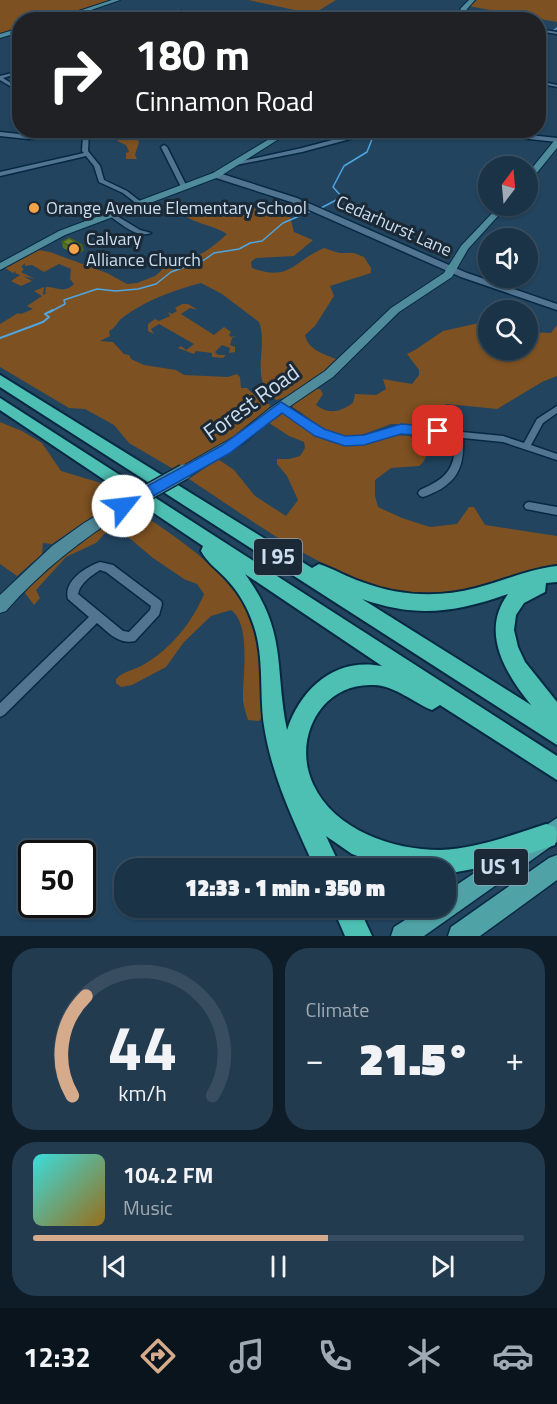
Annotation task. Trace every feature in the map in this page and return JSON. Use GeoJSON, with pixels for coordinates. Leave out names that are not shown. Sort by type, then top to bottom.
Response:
{"type":"FeatureCollection","features":[{"type":"Feature","properties":{"kind":"highway","name":"I 95"},"geometry":{"type":"LineString","coordinates":[[0,380],[557,734]]}},
{"type":"Feature","properties":{"kind":"highway","name":"I 95"},"geometry":{"type":"LineString","coordinates":[[0,404],[549,764]]}},
{"type":"Feature","properties":{"kind":"highway"},"geometry":{"type":"LineString","coordinates":[[156,506],[238,577],[261,614],[269,643],[276,732],[282,762],[295,797],[323,858]]}},
{"type":"Feature","properties":{"kind":"highway"},"geometry":{"type":"LineString","coordinates":[[226,524],[346,586],[395,601],[420,604],[448,603],[477,597],[540,576],[557,574]]}},
{"type":"Feature","properties":{"kind":"highway"},"geometry":{"type":"LineString","coordinates":[[557,582],[538,585],[519,594],[512,601],[504,620],[507,645],[518,670],[534,694],[557,718]]}},
{"type":"Feature","properties":{"kind":"highway"},"geometry":{"type":"LineString","coordinates":[[549,764],[408,686],[385,676],[371,674],[340,680],[319,693],[301,720],[295,748],[296,767],[302,786],[317,812],[342,835],[382,854],[415,861],[449,862],[473,858],[551,832]]}},
{"type":"Feature","properties":{"kind":"highway"},"geometry":{"type":"LineString","coordinates":[[350,918],[358,936]]}},
{"type":"Feature","properties":{"kind":"main road"},"geometry":{"type":"LineString","coordinates":[[80,12],[117,0]]}},
{"type":"Feature","properties":{"kind":"main road"},"geometry":{"type":"LineString","coordinates":[[462,12],[472,0]]}},
{"type":"Feature","properties":{"kind":"main road"},"geometry":{"type":"LineString","coordinates":[[0,267],[55,236],[216,175],[277,138]]}},
{"type":"Feature","properties":{"kind":"main road"},"geometry":{"type":"LineString","coordinates":[[538,165],[557,141]]}},
{"type":"Feature","properties":{"kind":"main road","name":"Forest Road"},"geometry":{"type":"LineString","coordinates":[[0,606],[46,558],[88,527],[225,450],[281,406],[335,369],[382,322],[448,275],[470,241],[494,216]]}},
{"type":"Feature","properties":{"kind":"main road","name":"US 1"},"geometry":{"type":"LineString","coordinates":[[456,899],[551,832]]}},
{"type":"Feature","properties":{"kind":"main road","name":"US 1"},"geometry":{"type":"LineString","coordinates":[[460,936],[557,866]]}},
{"type":"Feature","properties":{"kind":"main road","name":"US 1"},"geometry":{"type":"LineString","coordinates":[[403,936],[429,918]]}},
{"type":"Feature","properties":{"kind":"street"},"geometry":{"type":"LineString","coordinates":[[85,138],[84,148],[97,165],[103,183],[125,192],[139,203]]}},
{"type":"Feature","properties":{"kind":"street"},"geometry":{"type":"LineString","coordinates":[[236,163],[348,138]]}},
{"type":"Feature","properties":{"kind":"street"},"geometry":{"type":"LineString","coordinates":[[164,147],[184,187]]}},
{"type":"Feature","properties":{"kind":"street"},"geometry":{"type":"LineString","coordinates":[[0,174],[87,154]]}},
{"type":"Feature","properties":{"kind":"street","name":"Cedarhurst Lane"},"geometry":{"type":"LineString","coordinates":[[216,175],[320,211],[452,270],[528,299],[557,307]]}},
{"type":"Feature","properties":{"kind":"street"},"geometry":{"type":"LineString","coordinates":[[110,214],[138,232],[148,233]]}},
{"type":"Feature","properties":{"kind":"street"},"geometry":{"type":"LineString","coordinates":[[281,406],[320,432],[345,441],[364,440],[404,429],[503,439],[557,457]]}},
{"type":"Feature","properties":{"kind":"street"},"geometry":{"type":"LineString","coordinates":[[527,446],[540,421],[557,409]]}},
{"type":"Feature","properties":{"kind":"street"},"geometry":{"type":"LineString","coordinates":[[423,493],[442,483],[455,471],[459,458],[459,434]]}},
{"type":"Feature","properties":{"kind":"street"},"geometry":{"type":"LineString","coordinates":[[529,506],[557,511]]}},
{"type":"Feature","properties":{"kind":"street"},"geometry":{"type":"LineString","coordinates":[[100,566],[109,568],[157,606],[155,612],[128,638],[121,636],[96,617],[71,594],[75,586],[92,570],[100,566]]}},
{"type":"Feature","properties":{"kind":"street"},"geometry":{"type":"LineString","coordinates":[[0,711],[96,617]]}},
{"type":"Feature","properties":{"kind":"shaded area"},"geometry":{"type":"Polygon","coordinates":[[[0,0],[112,0],[72,12],[12,12],[12,30],[0,34],[0,0]]]}},
{"type":"Feature","properties":{"kind":"shaded area"},"geometry":{"type":"Polygon","coordinates":[[[248,0],[336,0],[316,12],[304,12],[248,0]]]}},
{"type":"Feature","properties":{"kind":"shaded area"},"geometry":{"type":"Polygon","coordinates":[[[477,0],[557,0],[557,22],[546,20],[546,12],[501,12],[468,6],[477,0]]]}},
{"type":"Feature","properties":{"kind":"shaded area"},"geometry":{"type":"Polygon","coordinates":[[[121,138],[137,138],[139,142],[135,155],[137,159],[126,159],[126,153],[129,152],[126,145],[117,141],[121,138]]]}},
{"type":"Feature","properties":{"kind":"shaded area"},"geometry":{"type":"Polygon","coordinates":[[[291,201],[304,207],[290,216],[294,232],[313,240],[294,256],[256,258],[251,262],[252,268],[275,273],[284,271],[324,248],[364,257],[371,268],[371,273],[330,286],[334,296],[315,326],[305,335],[313,348],[336,359],[309,384],[285,398],[276,400],[268,392],[261,374],[262,342],[259,322],[222,294],[201,283],[170,292],[141,306],[122,318],[109,331],[110,336],[100,341],[113,342],[124,354],[144,365],[176,370],[184,375],[228,377],[237,374],[240,377],[241,388],[247,388],[270,405],[254,424],[228,442],[175,470],[129,443],[114,425],[85,409],[69,408],[0,367],[0,324],[18,313],[33,309],[27,306],[42,296],[34,291],[44,287],[43,295],[48,292],[45,293],[46,287],[67,289],[74,284],[70,279],[71,269],[59,264],[44,272],[32,265],[25,266],[25,263],[21,267],[24,269],[21,272],[35,279],[23,276],[32,281],[21,286],[11,281],[20,275],[15,273],[16,271],[13,273],[5,268],[39,250],[107,273],[127,284],[137,283],[155,276],[162,270],[159,263],[167,260],[183,261],[199,255],[227,234],[192,220],[182,213],[201,214],[229,208],[233,214],[246,215],[254,208],[268,210],[291,201]]]}},
{"type":"Feature","properties":{"kind":"shaded area"},"geometry":{"type":"Polygon","coordinates":[[[188,304],[198,310],[190,308],[181,314],[214,335],[224,327],[231,332],[229,335],[231,337],[236,336],[232,338],[230,345],[235,347],[235,352],[229,353],[230,348],[222,345],[215,352],[218,355],[226,355],[223,358],[212,357],[212,353],[196,351],[194,354],[178,348],[181,346],[186,350],[194,344],[159,324],[151,329],[154,334],[148,331],[148,324],[155,319],[159,321],[170,316],[168,312],[172,314],[177,311],[175,308],[188,304]]]}},
{"type":"Feature","properties":{"kind":"shaded area"},"geometry":{"type":"Polygon","coordinates":[[[478,323],[478,360],[538,360],[538,332],[551,333],[557,325],[557,376],[542,382],[497,409],[447,404],[434,411],[433,417],[424,425],[391,424],[356,437],[341,436],[320,429],[292,408],[293,404],[315,389],[320,389],[323,394],[316,405],[325,410],[334,411],[344,409],[353,403],[355,394],[376,395],[386,389],[383,379],[412,384],[419,375],[419,370],[407,354],[443,331],[478,323]]]}},
{"type":"Feature","properties":{"kind":"shaded area"},"geometry":{"type":"Polygon","coordinates":[[[284,413],[319,436],[338,442],[362,445],[391,435],[410,436],[417,442],[424,442],[427,455],[419,466],[391,468],[375,480],[378,507],[430,527],[457,524],[469,507],[474,507],[485,525],[557,536],[557,567],[529,570],[461,593],[447,595],[414,594],[380,587],[346,574],[278,538],[189,479],[218,459],[234,470],[255,496],[286,516],[298,500],[287,476],[277,464],[277,459],[300,456],[305,448],[304,442],[289,436],[269,423],[284,413]]]}},
{"type":"Feature","properties":{"kind":"shaded area"},"geometry":{"type":"Polygon","coordinates":[[[0,422],[42,443],[61,471],[101,483],[108,506],[52,544],[43,543],[42,554],[17,576],[0,564],[0,422]]]}},
{"type":"Feature","properties":{"kind":"shaded area"},"geometry":{"type":"Polygon","coordinates":[[[135,510],[208,563],[239,597],[249,616],[258,645],[262,717],[259,721],[248,720],[244,708],[244,640],[238,617],[231,610],[211,616],[184,642],[166,667],[132,685],[121,687],[116,683],[119,676],[151,660],[170,644],[193,615],[204,594],[197,584],[184,579],[153,558],[122,532],[108,530],[96,543],[66,557],[36,590],[40,598],[34,605],[25,593],[40,573],[68,550],[122,512],[135,510]]]}},
{"type":"Feature","properties":{"kind":"building"},"geometry":{"type":"Polygon","coordinates":[[[69,238],[82,245],[75,249],[62,242],[69,238]]]}},
{"type":"Feature","properties":{"kind":"waterway"},"geometry":{"type":"LineString","coordinates":[[553,31],[557,28]]}},
{"type":"Feature","properties":{"kind":"waterway"},"geometry":{"type":"LineString","coordinates":[[321,208],[342,197],[333,187],[344,166],[367,152],[372,138]]}},
{"type":"Feature","properties":{"kind":"waterway"},"geometry":{"type":"LineString","coordinates":[[50,312],[65,304],[64,300],[97,289],[116,291],[138,289],[156,284],[171,272],[204,260],[214,253],[239,249],[250,243],[262,241],[283,223],[311,211]]}},
{"type":"Feature","properties":{"kind":"waterway"},"geometry":{"type":"LineString","coordinates":[[0,338],[43,322],[49,317],[45,314],[53,310]]}},
{"type":"Feature","properties":{"kind":"place","name":"Orange Avenue Elementary School"},"geometry":{"type":"Point","coordinates":[34,208]}},
{"type":"Feature","properties":{"kind":"place","name":"Calvary Alliance Church"},"geometry":{"type":"Point","coordinates":[74,249]}},
{"type":"Feature","properties":{"kind":"route"},"geometry":{"type":"LineString","coordinates":[[123,506],[225,450],[281,406],[320,432],[345,441],[364,440],[401,429],[438,431]]}}]}
